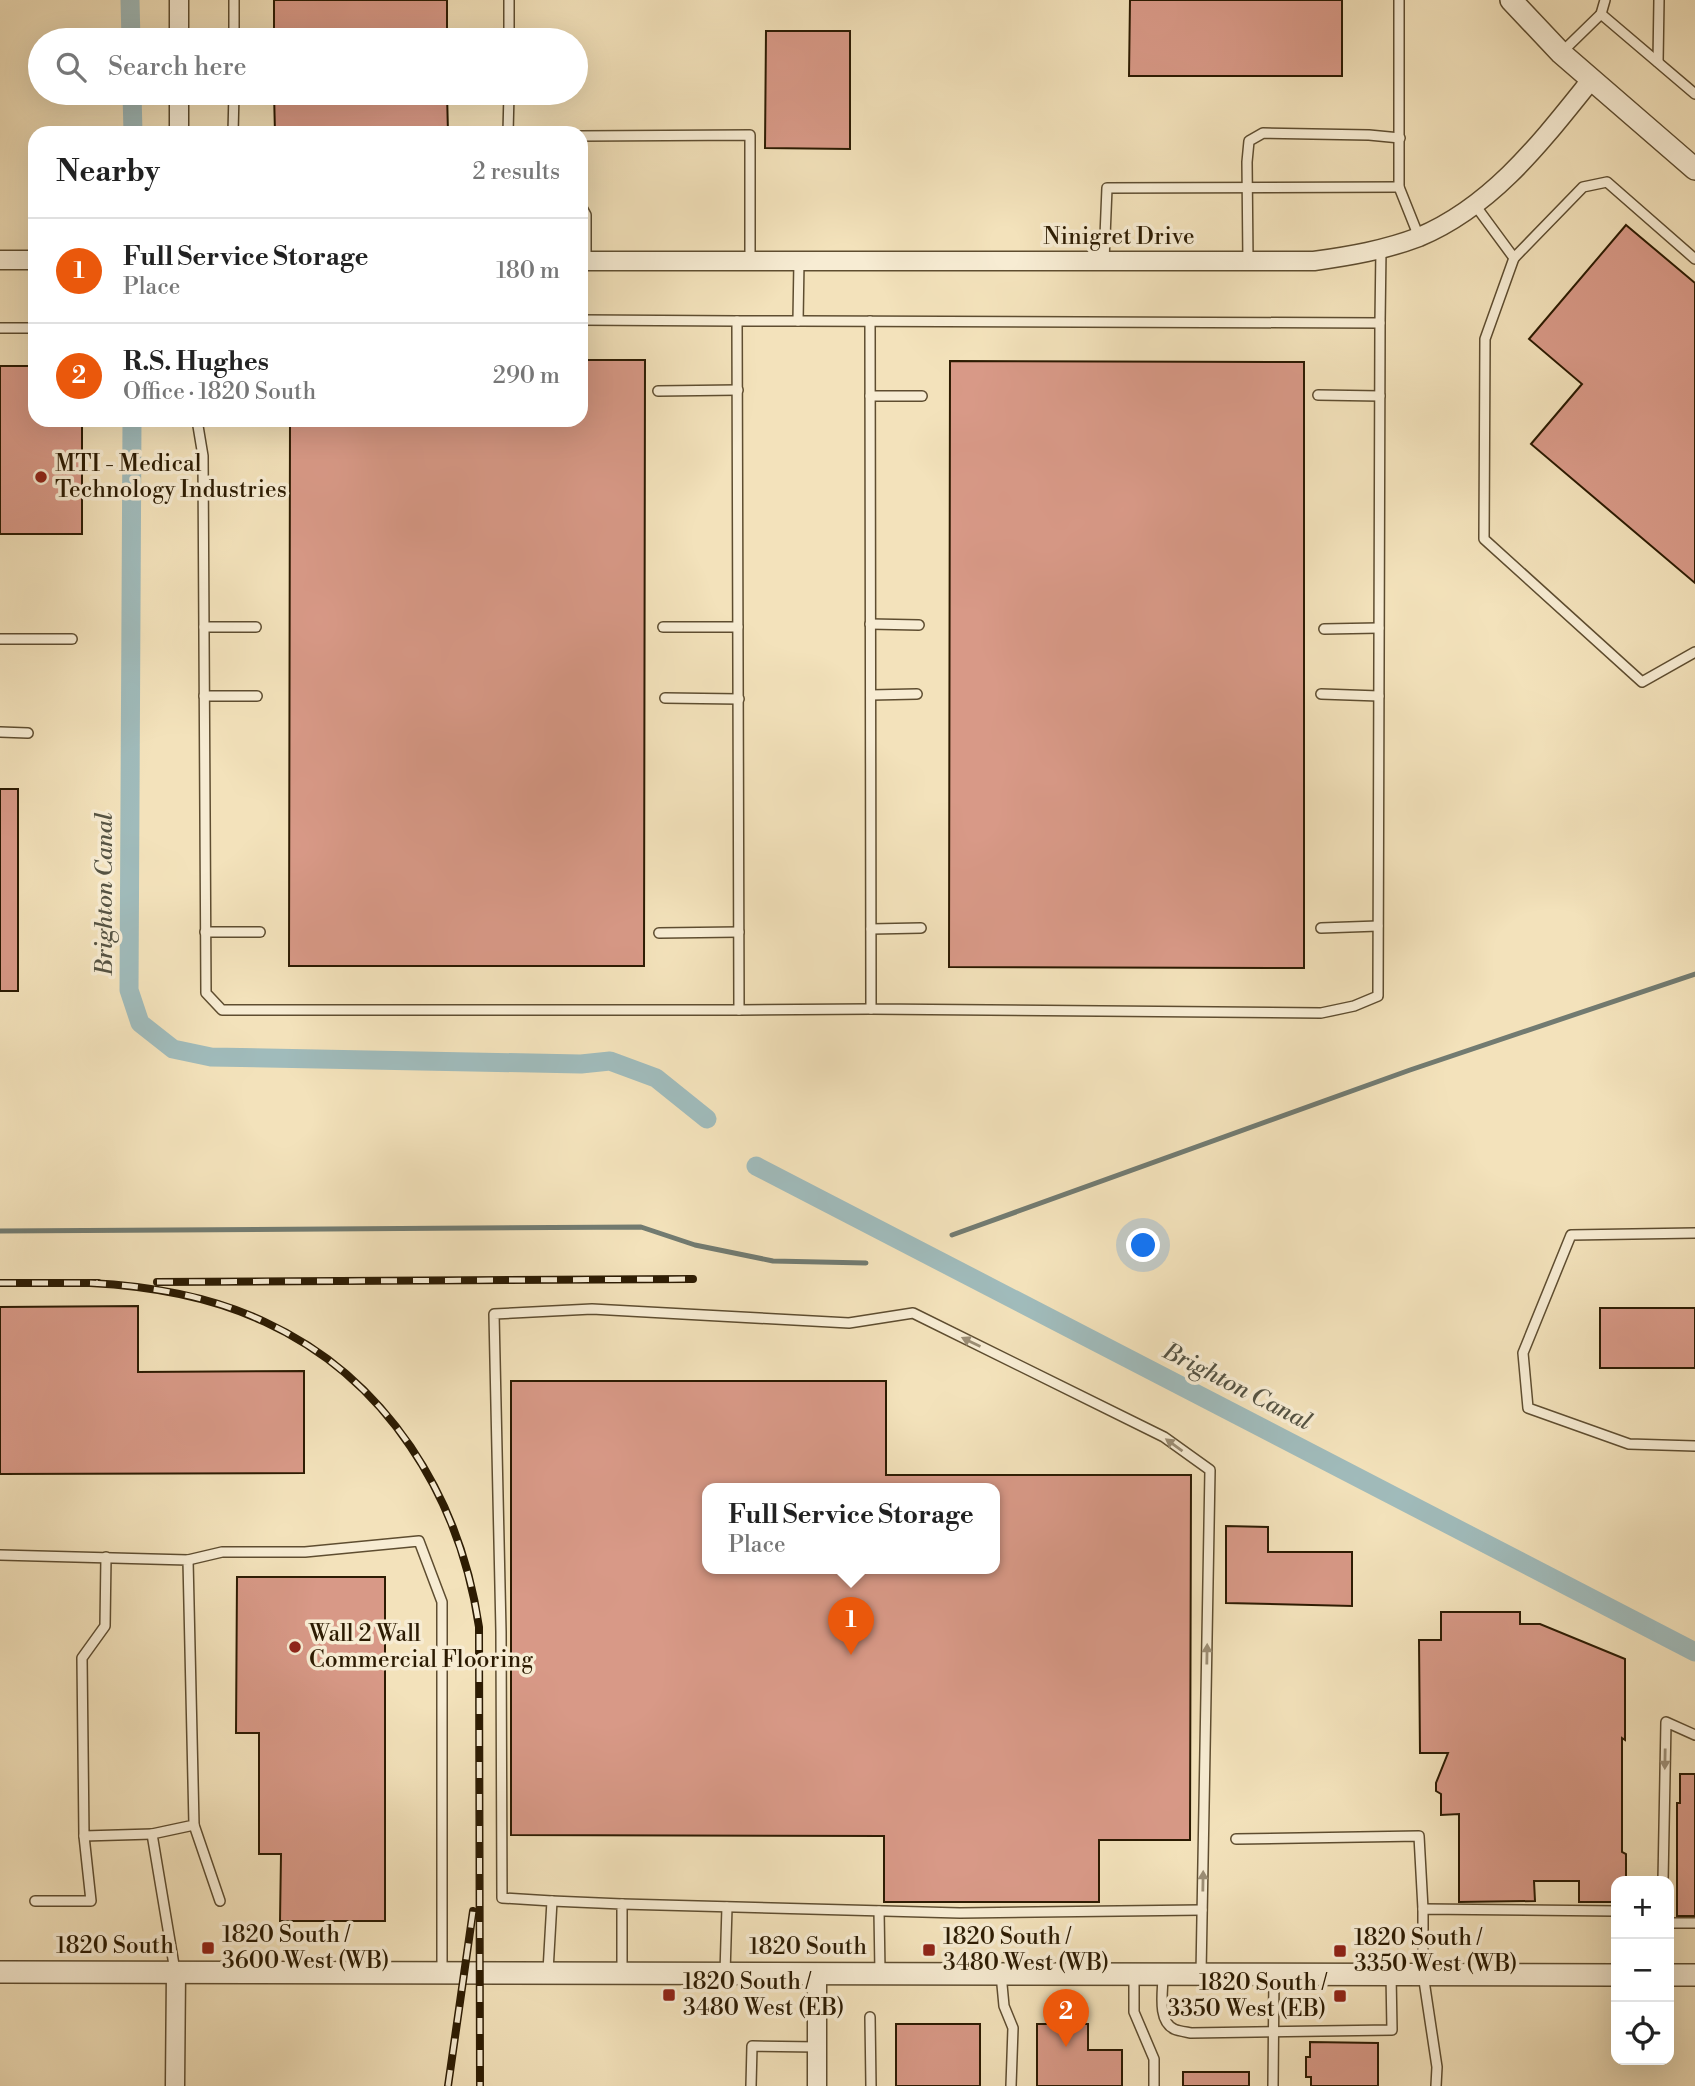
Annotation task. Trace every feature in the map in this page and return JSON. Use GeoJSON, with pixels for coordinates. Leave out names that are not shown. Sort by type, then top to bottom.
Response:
{"type":"FeatureCollection","features":[{"type":"Feature","properties":{"kind":"street"},"geometry":{"type":"LineString","coordinates":[[179,0],[179,28]]}},
{"type":"Feature","properties":{"kind":"street"},"geometry":{"type":"LineString","coordinates":[[1511,0],[1561,53],[1695,169]]}},
{"type":"Feature","properties":{"kind":"street","name":"Ninigret Drive"},"geometry":{"type":"LineString","coordinates":[[588,261],[1314,261],[1381,249],[1419,237],[1475,205],[1498,188],[1591,80]]}},
{"type":"Feature","properties":{"kind":"street"},"geometry":{"type":"LineString","coordinates":[[179,105],[179,126]]}},
{"type":"Feature","properties":{"kind":"street"},"geometry":{"type":"LineString","coordinates":[[0,260],[28,260]]}},
{"type":"Feature","properties":{"kind":"street","name":"1820 South"},"geometry":{"type":"LineString","coordinates":[[0,1972],[1611,1975]]}},
{"type":"Feature","properties":{"kind":"street"},"geometry":{"type":"LineString","coordinates":[[176,1972],[176,2086]]}},
{"type":"Feature","properties":{"kind":"street"},"geometry":{"type":"LineString","coordinates":[[817,1973],[817,2086]]}},
{"type":"Feature","properties":{"kind":"street"},"geometry":{"type":"LineString","coordinates":[[1674,1975],[1695,1975]]}},
{"type":"Feature","properties":{"kind":"lane"},"geometry":{"type":"LineString","coordinates":[[234,0],[234,28]]}},
{"type":"Feature","properties":{"kind":"lane"},"geometry":{"type":"LineString","coordinates":[[509,0],[509,28]]}},
{"type":"Feature","properties":{"kind":"lane"},"geometry":{"type":"LineString","coordinates":[[1399,0],[1399,187],[1419,237]]}},
{"type":"Feature","properties":{"kind":"lane"},"geometry":{"type":"LineString","coordinates":[[1561,53],[1601,14],[1605,0]]}},
{"type":"Feature","properties":{"kind":"lane"},"geometry":{"type":"LineString","coordinates":[[1658,62],[1659,0]]}},
{"type":"Feature","properties":{"kind":"lane"},"geometry":{"type":"LineString","coordinates":[[1601,14],[1695,94]]}},
{"type":"Feature","properties":{"kind":"lane"},"geometry":{"type":"LineString","coordinates":[[233,126],[234,105]]}},
{"type":"Feature","properties":{"kind":"lane"},"geometry":{"type":"LineString","coordinates":[[509,105],[509,126]]}},
{"type":"Feature","properties":{"kind":"lane"},"geometry":{"type":"LineString","coordinates":[[1248,261],[1249,141],[1263,133],[1400,138]]}},
{"type":"Feature","properties":{"kind":"lane"},"geometry":{"type":"LineString","coordinates":[[588,136],[750,135],[750,261]]}},
{"type":"Feature","properties":{"kind":"lane"},"geometry":{"type":"LineString","coordinates":[[1695,259],[1607,182],[1583,187],[1514,258],[1485,339],[1484,539],[1642,682],[1695,652]]}},
{"type":"Feature","properties":{"kind":"lane"},"geometry":{"type":"LineString","coordinates":[[1104,261],[1107,188],[1399,187]]}},
{"type":"Feature","properties":{"kind":"lane"},"geometry":{"type":"LineString","coordinates":[[1475,205],[1514,258]]}},
{"type":"Feature","properties":{"kind":"lane"},"geometry":{"type":"LineString","coordinates":[[198,427],[203,456],[206,993],[222,1010],[871,1009],[1321,1013],[1354,1006],[1378,996],[1381,249]]}},
{"type":"Feature","properties":{"kind":"lane"},"geometry":{"type":"LineString","coordinates":[[798,321],[799,261]]}},
{"type":"Feature","properties":{"kind":"lane"},"geometry":{"type":"LineString","coordinates":[[588,320],[1380,323]]}},
{"type":"Feature","properties":{"kind":"lane"},"geometry":{"type":"LineString","coordinates":[[737,321],[740,1010]]}},
{"type":"Feature","properties":{"kind":"lane"},"geometry":{"type":"LineString","coordinates":[[870,321],[871,1009]]}},
{"type":"Feature","properties":{"kind":"lane"},"geometry":{"type":"LineString","coordinates":[[0,328],[28,328]]}},
{"type":"Feature","properties":{"kind":"lane"},"geometry":{"type":"LineString","coordinates":[[658,391],[738,390]]}},
{"type":"Feature","properties":{"kind":"lane"},"geometry":{"type":"LineString","coordinates":[[1318,395],[1380,396]]}},
{"type":"Feature","properties":{"kind":"lane"},"geometry":{"type":"LineString","coordinates":[[870,396],[922,396]]}},
{"type":"Feature","properties":{"kind":"lane"},"geometry":{"type":"LineString","coordinates":[[870,624],[919,625]]}},
{"type":"Feature","properties":{"kind":"lane"},"geometry":{"type":"LineString","coordinates":[[204,627],[256,627]]}},
{"type":"Feature","properties":{"kind":"lane"},"geometry":{"type":"LineString","coordinates":[[663,627],[738,627]]}},
{"type":"Feature","properties":{"kind":"lane"},"geometry":{"type":"LineString","coordinates":[[1324,629],[1379,628]]}},
{"type":"Feature","properties":{"kind":"lane"},"geometry":{"type":"LineString","coordinates":[[0,639],[72,639]]}},
{"type":"Feature","properties":{"kind":"lane"},"geometry":{"type":"LineString","coordinates":[[871,695],[917,694]]}},
{"type":"Feature","properties":{"kind":"lane"},"geometry":{"type":"LineString","coordinates":[[1321,694],[1379,696]]}},
{"type":"Feature","properties":{"kind":"lane"},"geometry":{"type":"LineString","coordinates":[[204,696],[257,696]]}},
{"type":"Feature","properties":{"kind":"lane"},"geometry":{"type":"LineString","coordinates":[[665,698],[739,699]]}},
{"type":"Feature","properties":{"kind":"lane"},"geometry":{"type":"LineString","coordinates":[[0,732],[28,733]]}},
{"type":"Feature","properties":{"kind":"lane"},"geometry":{"type":"LineString","coordinates":[[1321,928],[1378,926]]}},
{"type":"Feature","properties":{"kind":"lane"},"geometry":{"type":"LineString","coordinates":[[871,929],[921,928]]}},
{"type":"Feature","properties":{"kind":"lane"},"geometry":{"type":"LineString","coordinates":[[205,932],[260,932]]}},
{"type":"Feature","properties":{"kind":"lane"},"geometry":{"type":"LineString","coordinates":[[659,933],[740,932]]}},
{"type":"Feature","properties":{"kind":"lane"},"geometry":{"type":"LineString","coordinates":[[1695,1233],[1571,1235],[1523,1353],[1528,1408],[1629,1444],[1695,1447]]}},
{"type":"Feature","properties":{"kind":"lane"},"geometry":{"type":"LineString","coordinates":[[1201,1974],[1210,1470],[1164,1437],[912,1313],[849,1323],[592,1309],[494,1314],[501,1632],[502,1898],[960,1913],[1202,1910]]}},
{"type":"Feature","properties":{"kind":"lane"},"geometry":{"type":"LineString","coordinates":[[0,1555],[188,1560],[222,1552],[305,1552],[419,1541],[442,1602],[442,1973]]}},
{"type":"Feature","properties":{"kind":"lane"},"geometry":{"type":"LineString","coordinates":[[35,1901],[91,1901],[84,1836],[82,1658],[105,1626],[106,1558]]}},
{"type":"Feature","properties":{"kind":"lane"},"geometry":{"type":"LineString","coordinates":[[188,1560],[194,1825],[220,1901]]}},
{"type":"Feature","properties":{"kind":"lane"},"geometry":{"type":"LineString","coordinates":[[1663,1876],[1666,1722],[1695,1735]]}},
{"type":"Feature","properties":{"kind":"lane"},"geometry":{"type":"LineString","coordinates":[[84,1836],[152,1834],[194,1825]]}},
{"type":"Feature","properties":{"kind":"lane"},"geometry":{"type":"LineString","coordinates":[[152,1834],[176,1972]]}},
{"type":"Feature","properties":{"kind":"lane"},"geometry":{"type":"LineString","coordinates":[[1236,1839],[1419,1836],[1423,1975],[1437,2067],[1436,2086]]}},
{"type":"Feature","properties":{"kind":"lane"},"geometry":{"type":"LineString","coordinates":[[548,1973],[552,1901]]}},
{"type":"Feature","properties":{"kind":"lane"},"geometry":{"type":"LineString","coordinates":[[622,1904],[622,1973]]}},
{"type":"Feature","properties":{"kind":"lane"},"geometry":{"type":"LineString","coordinates":[[725,1973],[727,1907]]}},
{"type":"Feature","properties":{"kind":"lane"},"geometry":{"type":"LineString","coordinates":[[1423,1909],[1611,1911]]}},
{"type":"Feature","properties":{"kind":"lane"},"geometry":{"type":"LineString","coordinates":[[879,1911],[880,1973]]}},
{"type":"Feature","properties":{"kind":"lane"},"geometry":{"type":"LineString","coordinates":[[1674,1923],[1695,1923]]}},
{"type":"Feature","properties":{"kind":"lane"},"geometry":{"type":"LineString","coordinates":[[1001,1974],[1004,2006],[1013,2028],[1011,2086]]}},
{"type":"Feature","properties":{"kind":"lane"},"geometry":{"type":"LineString","coordinates":[[1134,1974],[1134,2012],[1154,2059],[1154,2086]]}},
{"type":"Feature","properties":{"kind":"lane"},"geometry":{"type":"LineString","coordinates":[[1163,1974],[1162,2006],[1166,2021],[1173,2029],[1191,2033],[1392,2031],[1391,1975]]}},
{"type":"Feature","properties":{"kind":"lane"},"geometry":{"type":"LineString","coordinates":[[1273,2086],[1274,1975]]}},
{"type":"Feature","properties":{"kind":"lane"},"geometry":{"type":"LineString","coordinates":[[870,2017],[871,2086]]}},
{"type":"Feature","properties":{"kind":"lane"},"geometry":{"type":"LineString","coordinates":[[751,2086],[751,2046],[817,2047]]}},
{"type":"Feature","properties":{"kind":"building"},"geometry":{"type":"Polygon","coordinates":[[[274,0],[447,0],[447,28],[274,28],[274,0]]]}},
{"type":"Feature","properties":{"kind":"building"},"geometry":{"type":"Polygon","coordinates":[[[1130,0],[1342,0],[1342,76],[1129,76],[1130,0]]]}},
{"type":"Feature","properties":{"kind":"building"},"geometry":{"type":"Polygon","coordinates":[[[766,31],[850,31],[850,149],[765,148],[766,31]]]}},
{"type":"Feature","properties":{"kind":"building"},"geometry":{"type":"Polygon","coordinates":[[[274,105],[447,105],[448,126],[275,126],[274,105]]]}},
{"type":"Feature","properties":{"kind":"building"},"geometry":{"type":"Polygon","coordinates":[[[1626,225],[1695,283],[1695,583],[1531,444],[1582,384],[1529,339],[1626,225]]]}},
{"type":"Feature","properties":{"kind":"building"},"geometry":{"type":"Polygon","coordinates":[[[588,360],[645,360],[644,966],[289,966],[290,427],[588,427],[588,360]]]}},
{"type":"Feature","properties":{"kind":"building"},"geometry":{"type":"Polygon","coordinates":[[[950,361],[1304,362],[1304,968],[949,967],[950,361]]]}},
{"type":"Feature","properties":{"kind":"building","name":"MTI - Medical Technology Industries"},"geometry":{"type":"Polygon","coordinates":[[[0,366],[28,366],[28,427],[82,427],[82,534],[0,534],[0,366]]]}},
{"type":"Feature","properties":{"kind":"building"},"geometry":{"type":"Polygon","coordinates":[[[0,789],[18,789],[18,991],[0,991],[0,789]]]}},
{"type":"Feature","properties":{"kind":"building"},"geometry":{"type":"Polygon","coordinates":[[[138,1306],[138,1372],[304,1371],[304,1473],[0,1474],[0,1307],[138,1306]]]}},
{"type":"Feature","properties":{"kind":"building"},"geometry":{"type":"Polygon","coordinates":[[[1600,1308],[1695,1308],[1695,1368],[1600,1368],[1600,1308]]]}},
{"type":"Feature","properties":{"kind":"building"},"geometry":{"type":"Polygon","coordinates":[[[511,1381],[886,1381],[886,1475],[1191,1475],[1190,1840],[1099,1840],[1099,1902],[884,1902],[884,1836],[511,1835],[511,1381]]]}},
{"type":"Feature","properties":{"kind":"building"},"geometry":{"type":"Polygon","coordinates":[[[1226,1526],[1268,1527],[1268,1552],[1352,1552],[1352,1606],[1226,1603],[1226,1526]]]}},
{"type":"Feature","properties":{"kind":"building"},"geometry":{"type":"Polygon","coordinates":[[[237,1577],[385,1577],[385,1921],[280,1921],[281,1854],[259,1854],[259,1733],[236,1733],[237,1577]]]}},
{"type":"Feature","properties":{"kind":"building"},"geometry":{"type":"Polygon","coordinates":[[[1441,1612],[1520,1612],[1520,1624],[1540,1624],[1625,1659],[1622,1852],[1626,1854],[1626,1876],[1611,1876],[1611,1902],[1579,1902],[1579,1881],[1534,1881],[1535,1901],[1459,1902],[1459,1814],[1441,1815],[1441,1794],[1436,1791],[1436,1783],[1448,1753],[1420,1753],[1419,1640],[1441,1640],[1441,1612]]]}},
{"type":"Feature","properties":{"kind":"building"},"geometry":{"type":"Polygon","coordinates":[[[1680,1774],[1695,1774],[1695,1916],[1677,1916],[1677,1803],[1680,1803],[1680,1774]]]}},
{"type":"Feature","properties":{"kind":"building"},"geometry":{"type":"Polygon","coordinates":[[[896,2024],[980,2024],[980,2086],[896,2086],[896,2024]]]}},
{"type":"Feature","properties":{"kind":"building"},"geometry":{"type":"Polygon","coordinates":[[[1037,2024],[1088,2024],[1088,2050],[1122,2050],[1122,2086],[1037,2086],[1037,2024]]]}},
{"type":"Feature","properties":{"kind":"building"},"geometry":{"type":"Polygon","coordinates":[[[1310,2042],[1378,2043],[1378,2086],[1311,2086],[1311,2077],[1306,2077],[1306,2057],[1310,2057],[1310,2042]]]}},
{"type":"Feature","properties":{"kind":"building"},"geometry":{"type":"Polygon","coordinates":[[[1183,2072],[1249,2072],[1249,2086],[1183,2086],[1183,2072]]]}},
{"type":"Feature","properties":{"kind":"waterway","name":"Brighton Canal"},"geometry":{"type":"LineString","coordinates":[[130,0],[131,28]]}},
{"type":"Feature","properties":{"kind":"waterway","name":"Brighton Canal"},"geometry":{"type":"LineString","coordinates":[[132,105],[133,126]]}},
{"type":"Feature","properties":{"kind":"waterway","name":"Brighton Canal"},"geometry":{"type":"LineString","coordinates":[[132,427],[129,990],[140,1023],[173,1049],[211,1057],[581,1064],[610,1061],[656,1078],[707,1119]]}},
{"type":"Feature","properties":{"kind":"waterway"},"geometry":{"type":"LineString","coordinates":[[952,1235],[1410,1070],[1695,974]]}},
{"type":"Feature","properties":{"kind":"waterway","name":"Brighton Canal"},"geometry":{"type":"LineString","coordinates":[[756,1166],[1695,1652]]}},
{"type":"Feature","properties":{"kind":"waterway"},"geometry":{"type":"LineString","coordinates":[[0,1231],[641,1227],[695,1245],[773,1261],[866,1263]]}},
{"type":"Feature","properties":{"kind":"railway"},"geometry":{"type":"LineString","coordinates":[[157,1282],[693,1279]]}},
{"type":"Feature","properties":{"kind":"railway"},"geometry":{"type":"LineString","coordinates":[[0,1283],[98,1283]]}},
{"type":"Feature","properties":{"kind":"railway"},"geometry":{"type":"LineString","coordinates":[[90,1283],[158,1290],[223,1305],[265,1322],[308,1346],[347,1375],[381,1409],[411,1447],[435,1488],[455,1532],[479,1627],[480,2086]]}},
{"type":"Feature","properties":{"kind":"railway"},"geometry":{"type":"LineString","coordinates":[[448,2086],[473,1911]]}},
{"type":"Feature","properties":{"kind":"place","name":"MTI - Medical Technology Industries"},"geometry":{"type":"Point","coordinates":[41,477]}},
{"type":"Feature","properties":{"kind":"place","name":"Wall 2 Wall Commercial Flooring"},"geometry":{"type":"Point","coordinates":[295,1647]}},
{"type":"Feature","properties":{"kind":"place","name":"Full Service Storage"},"geometry":{"type":"Point","coordinates":[851,1655]}},
{"type":"Feature","properties":{"kind":"place","name":"1820 South / 3600 West (WB)"},"geometry":{"type":"Point","coordinates":[208,1948]}},
{"type":"Feature","properties":{"kind":"place","name":"1820 South / 3480 West (WB)"},"geometry":{"type":"Point","coordinates":[929,1950]}},
{"type":"Feature","properties":{"kind":"place","name":"1820 South / 3350 West (WB)"},"geometry":{"type":"Point","coordinates":[1340,1951]}},
{"type":"Feature","properties":{"kind":"place","name":"1820 South / 3480 West (EB)"},"geometry":{"type":"Point","coordinates":[669,1995]}},
{"type":"Feature","properties":{"kind":"place","name":"1820 South / 3350 West (EB)"},"geometry":{"type":"Point","coordinates":[1340,1996]}},
{"type":"Feature","properties":{"kind":"place","name":"R.S. Hughes"},"geometry":{"type":"Point","coordinates":[1066,2047]}}]}
